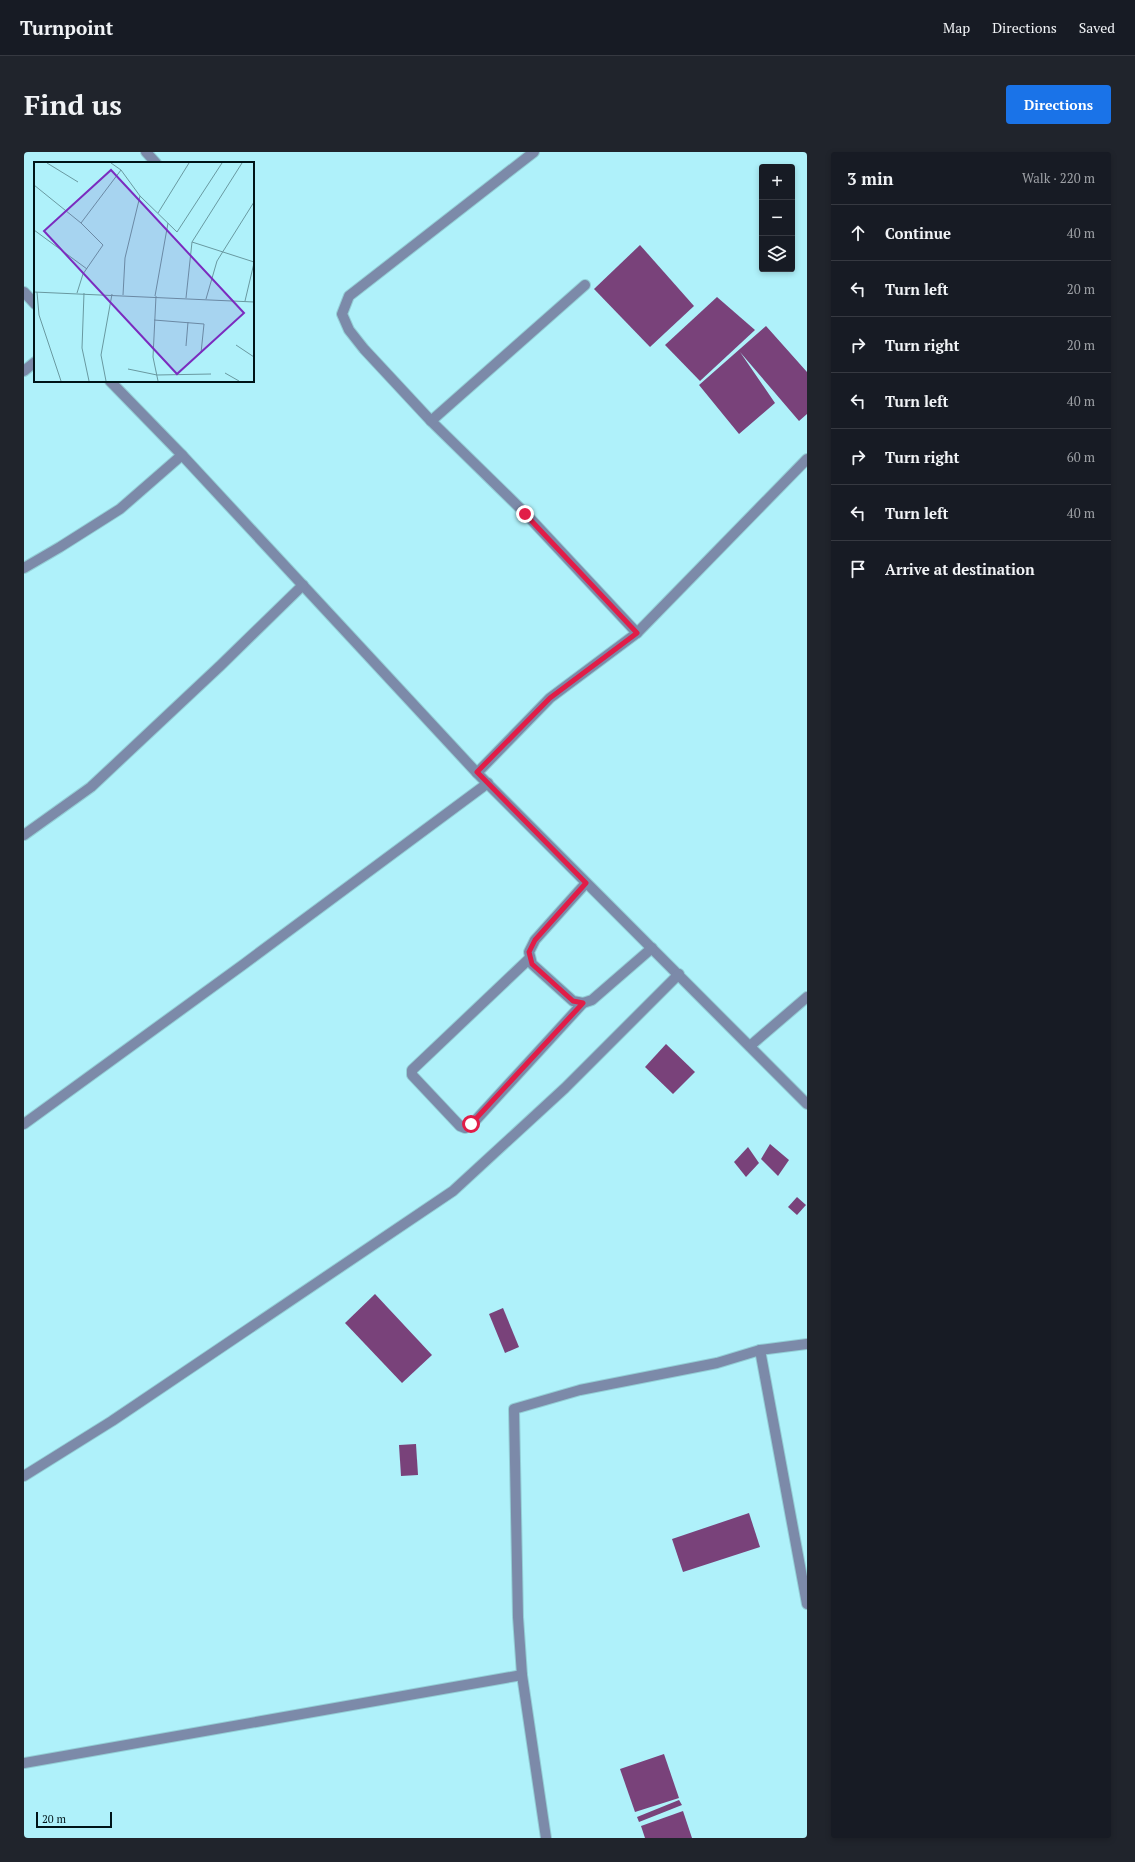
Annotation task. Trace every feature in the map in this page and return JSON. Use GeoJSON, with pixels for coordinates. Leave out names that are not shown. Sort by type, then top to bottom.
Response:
{"type":"FeatureCollection","features":[{"type":"Feature","properties":{"kind":"street"},"geometry":{"type":"LineString","coordinates":[[146,152],[155,162]]}},
{"type":"Feature","properties":{"kind":"street"},"geometry":{"type":"LineString","coordinates":[[534,152],[349,296],[342,314],[349,330],[364,349],[431,421],[525,514],[637,633]]}},
{"type":"Feature","properties":{"kind":"street"},"geometry":{"type":"LineString","coordinates":[[431,421],[585,285]]}},
{"type":"Feature","properties":{"kind":"street"},"geometry":{"type":"LineString","coordinates":[[24,292],[34,303]]}},
{"type":"Feature","properties":{"kind":"street"},"geometry":{"type":"LineString","coordinates":[[24,371],[34,363]]}},
{"type":"Feature","properties":{"kind":"street"},"geometry":{"type":"LineString","coordinates":[[111,382],[182,455],[477,772],[807,1104]]}},
{"type":"Feature","properties":{"kind":"street"},"geometry":{"type":"LineString","coordinates":[[24,568],[120,509],[182,455]]}},
{"type":"Feature","properties":{"kind":"street"},"geometry":{"type":"LineString","coordinates":[[477,772],[550,698],[637,633],[807,459]]}},
{"type":"Feature","properties":{"kind":"street"},"geometry":{"type":"LineString","coordinates":[[24,835],[91,787],[222,665],[303,585]]}},
{"type":"Feature","properties":{"kind":"street"},"geometry":{"type":"LineString","coordinates":[[24,1124],[244,964],[488,783]]}},
{"type":"Feature","properties":{"kind":"street"},"geometry":{"type":"LineString","coordinates":[[583,1003],[573,1001],[532,964],[529,952],[535,940],[586,883]]}},
{"type":"Feature","properties":{"kind":"street"},"geometry":{"type":"LineString","coordinates":[[530,958],[412,1070],[412,1075],[460,1126],[464,1128],[474,1122],[583,1003],[592,1000],[652,948]]}},
{"type":"Feature","properties":{"kind":"street"},"geometry":{"type":"LineString","coordinates":[[24,1476],[112,1420],[453,1191],[565,1088],[679,974]]}},
{"type":"Feature","properties":{"kind":"street"},"geometry":{"type":"LineString","coordinates":[[750,1046],[807,997]]}},
{"type":"Feature","properties":{"kind":"street"},"geometry":{"type":"LineString","coordinates":[[546,1838],[522,1675],[518,1617],[514,1409],[580,1390],[717,1363],[760,1350],[807,1344]]}},
{"type":"Feature","properties":{"kind":"street"},"geometry":{"type":"LineString","coordinates":[[760,1350],[807,1604]]}},
{"type":"Feature","properties":{"kind":"street"},"geometry":{"type":"LineString","coordinates":[[24,1763],[522,1675]]}},
{"type":"Feature","properties":{"kind":"building"},"geometry":{"type":"Polygon","coordinates":[[[640,245],[694,306],[650,347],[594,289],[640,245]]]}},
{"type":"Feature","properties":{"kind":"building"},"geometry":{"type":"Polygon","coordinates":[[[717,297],[755,330],[700,381],[665,345],[717,297]]]}},
{"type":"Feature","properties":{"kind":"building"},"geometry":{"type":"Polygon","coordinates":[[[766,326],[807,372],[807,414],[799,421],[740,352],[775,403],[739,434],[699,385],[766,326]]]}},
{"type":"Feature","properties":{"kind":"building"},"geometry":{"type":"Polygon","coordinates":[[[666,1044],[695,1072],[673,1094],[645,1067],[666,1044]]]}},
{"type":"Feature","properties":{"kind":"building"},"geometry":{"type":"Polygon","coordinates":[[[770,1144],[789,1160],[778,1176],[761,1159],[770,1144]]]}},
{"type":"Feature","properties":{"kind":"building"},"geometry":{"type":"Polygon","coordinates":[[[748,1147],[759,1163],[746,1177],[734,1162],[748,1147]]]}},
{"type":"Feature","properties":{"kind":"building"},"geometry":{"type":"Polygon","coordinates":[[[797,1197],[806,1205],[797,1215],[788,1207],[797,1197]]]}},
{"type":"Feature","properties":{"kind":"building"},"geometry":{"type":"Polygon","coordinates":[[[375,1294],[432,1355],[402,1383],[345,1323],[375,1294]]]}},
{"type":"Feature","properties":{"kind":"building"},"geometry":{"type":"Polygon","coordinates":[[[503,1308],[519,1347],[505,1353],[489,1314],[503,1308]]]}},
{"type":"Feature","properties":{"kind":"building"},"geometry":{"type":"Polygon","coordinates":[[[416,1444],[418,1475],[401,1476],[399,1445],[416,1444]]]}},
{"type":"Feature","properties":{"kind":"building"},"geometry":{"type":"Polygon","coordinates":[[[749,1513],[760,1547],[683,1572],[672,1539],[749,1513]]]}},
{"type":"Feature","properties":{"kind":"building"},"geometry":{"type":"Polygon","coordinates":[[[664,1754],[679,1798],[635,1812],[620,1769],[664,1754]]]}},
{"type":"Feature","properties":{"kind":"building"},"geometry":{"type":"Polygon","coordinates":[[[679,1800],[682,1805],[639,1822],[637,1817],[679,1800]]]}},
{"type":"Feature","properties":{"kind":"building"},"geometry":{"type":"Polygon","coordinates":[[[683,1811],[692,1838],[645,1838],[641,1826],[683,1811]]]}},
{"type":"Feature","properties":{"kind":"route"},"geometry":{"type":"LineString","coordinates":[[471,1124],[583,1003],[573,1001],[532,964],[529,952],[535,940],[586,883],[477,772],[550,698],[637,633],[525,514]]}}]}
